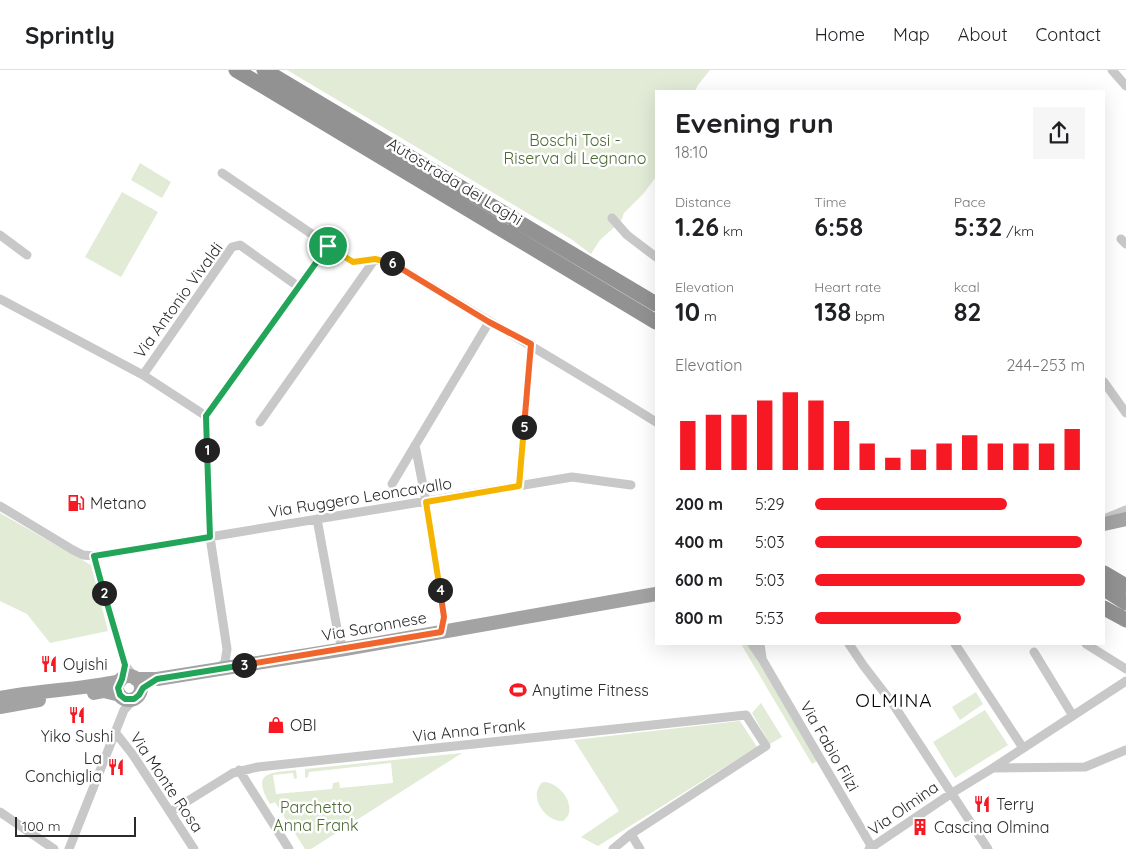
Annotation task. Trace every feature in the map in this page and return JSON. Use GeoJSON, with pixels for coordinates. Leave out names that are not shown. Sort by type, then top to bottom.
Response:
{"type":"FeatureCollection","features":[{"type":"Feature","properties":{"kind":"highway","name":"Autostrada dei Laghi"},"geometry":{"type":"LineString","coordinates":[[236,70],[655,321]]}},
{"type":"Feature","properties":{"kind":"highway","name":"Autostrada dei Laghi"},"geometry":{"type":"LineString","coordinates":[[264,70],[655,303]]}},
{"type":"Feature","properties":{"kind":"highway"},"geometry":{"type":"LineString","coordinates":[[643,314],[655,326]]}},
{"type":"Feature","properties":{"kind":"highway"},"geometry":{"type":"LineString","coordinates":[[1115,582],[1126,603]]}},
{"type":"Feature","properties":{"kind":"highway"},"geometry":{"type":"LineString","coordinates":[[1105,609],[1126,620]]}},
{"type":"Feature","properties":{"kind":"main road"},"geometry":{"type":"LineString","coordinates":[[1105,524],[1126,519]]}},
{"type":"Feature","properties":{"kind":"main road","name":"Via Saronnese"},"geometry":{"type":"LineString","coordinates":[[0,707],[49,697],[128,690],[157,679],[345,649],[655,594]]}},
{"type":"Feature","properties":{"kind":"main road","name":"Via Saronnese"},"geometry":{"type":"LineString","coordinates":[[0,698],[30,692],[94,686],[128,690]]}},
{"type":"Feature","properties":{"kind":"street"},"geometry":{"type":"LineString","coordinates":[[1112,70],[1126,86]]}},
{"type":"Feature","properties":{"kind":"street"},"geometry":{"type":"LineString","coordinates":[[222,173],[353,262],[375,259],[391,262],[489,322],[531,344],[655,421]]}},
{"type":"Feature","properties":{"kind":"street"},"geometry":{"type":"LineString","coordinates":[[612,218],[618,227],[655,256]]}},
{"type":"Feature","properties":{"kind":"street"},"geometry":{"type":"LineString","coordinates":[[0,235],[27,255]]}},
{"type":"Feature","properties":{"kind":"street","name":"Via Antonio Vivaldi"},"geometry":{"type":"LineString","coordinates":[[143,375],[232,247],[240,245],[299,287]]}},
{"type":"Feature","properties":{"kind":"street"},"geometry":{"type":"LineString","coordinates":[[219,669],[225,662],[227,649],[210,537],[206,416],[328,246]]}},
{"type":"Feature","properties":{"kind":"street"},"geometry":{"type":"LineString","coordinates":[[260,422],[375,259]]}},
{"type":"Feature","properties":{"kind":"street"},"geometry":{"type":"LineString","coordinates":[[0,299],[143,375],[206,416]]}},
{"type":"Feature","properties":{"kind":"street"},"geometry":{"type":"LineString","coordinates":[[392,484],[489,322]]}},
{"type":"Feature","properties":{"kind":"street"},"geometry":{"type":"LineString","coordinates":[[519,486],[531,344]]}},
{"type":"Feature","properties":{"kind":"street"},"geometry":{"type":"LineString","coordinates":[[1105,383],[1126,413]]}},
{"type":"Feature","properties":{"kind":"street"},"geometry":{"type":"LineString","coordinates":[[415,445],[444,617],[441,632]]}},
{"type":"Feature","properties":{"kind":"street","name":"Via Ruggero Leoncavallo"},"geometry":{"type":"LineString","coordinates":[[94,556],[572,477],[598,479],[631,485]]}},
{"type":"Feature","properties":{"kind":"street"},"geometry":{"type":"LineString","coordinates":[[0,506],[73,550],[83,555],[94,556],[125,665],[128,690],[115,732],[69,849]]}},
{"type":"Feature","properties":{"kind":"street"},"geometry":{"type":"LineString","coordinates":[[1105,519],[1126,510]]}},
{"type":"Feature","properties":{"kind":"street"},"geometry":{"type":"LineString","coordinates":[[317,519],[338,639],[345,649]]}},
{"type":"Feature","properties":{"kind":"street","name":"Via Fabio Filzi"},"geometry":{"type":"LineString","coordinates":[[753,645],[871,849]]}},
{"type":"Feature","properties":{"kind":"street","name":"Via Fabio Filzi"},"geometry":{"type":"LineString","coordinates":[[760,645],[762,659]]}},
{"type":"Feature","properties":{"kind":"street","name":"Via Olmina"},"geometry":{"type":"LineString","coordinates":[[850,645],[863,666],[893,704],[952,793],[871,849]]}},
{"type":"Feature","properties":{"kind":"street"},"geometry":{"type":"LineString","coordinates":[[956,645],[1023,748]]}},
{"type":"Feature","properties":{"kind":"street"},"geometry":{"type":"LineString","coordinates":[[1088,645],[1126,669]]}},
{"type":"Feature","properties":{"kind":"street"},"geometry":{"type":"LineString","coordinates":[[1034,652],[1073,716]]}},
{"type":"Feature","properties":{"kind":"street"},"geometry":{"type":"LineString","coordinates":[[988,849],[952,793],[1126,681]]}},
{"type":"Feature","properties":{"kind":"street","name":"Via Anna Frank"},"geometry":{"type":"LineString","coordinates":[[170,812],[227,776],[240,770],[746,715],[766,746],[631,834]]}},
{"type":"Feature","properties":{"kind":"street","name":"Via Monte Rosa"},"geometry":{"type":"LineString","coordinates":[[115,732],[133,755],[194,849]]}},
{"type":"Feature","properties":{"kind":"street"},"geometry":{"type":"LineString","coordinates":[[993,768],[1084,767],[1126,750]]}},
{"type":"Feature","properties":{"kind":"street"},"geometry":{"type":"LineString","coordinates":[[240,770],[289,849]]}},
{"type":"Feature","properties":{"kind":"street"},"geometry":{"type":"LineString","coordinates":[[0,812],[54,849]]}},
{"type":"Feature","properties":{"kind":"street"},"geometry":{"type":"LineString","coordinates":[[613,849],[631,834],[640,849]]}},
{"type":"Feature","properties":{"kind":"green space","name":"Boschi Tosi - Riserva di Legnano"},"geometry":{"type":"Polygon","coordinates":[[[287,70],[710,70],[696,90],[655,90],[655,178],[644,193],[624,213],[621,221],[600,240],[591,254],[571,239],[287,70]]]}},
{"type":"Feature","properties":{"kind":"green space"},"geometry":{"type":"Polygon","coordinates":[[[140,163],[171,182],[162,198],[131,180],[140,163]]]}},
{"type":"Feature","properties":{"kind":"green space"},"geometry":{"type":"Polygon","coordinates":[[[122,192],[158,212],[121,277],[85,257],[122,192]]]}},
{"type":"Feature","properties":{"kind":"green space"},"geometry":{"type":"Polygon","coordinates":[[[0,513],[91,565],[108,631],[50,643],[27,614],[0,601],[0,513]]]}},
{"type":"Feature","properties":{"kind":"green space"},"geometry":{"type":"Polygon","coordinates":[[[742,645],[749,645],[817,761],[812,764],[742,645]]]}},
{"type":"Feature","properties":{"kind":"green space"},"geometry":{"type":"Polygon","coordinates":[[[976,692],[983,704],[960,720],[952,707],[976,692]]]}},
{"type":"Feature","properties":{"kind":"green space"},"geometry":{"type":"Polygon","coordinates":[[[761,703],[782,737],[770,744],[752,713],[761,703]]]}},
{"type":"Feature","properties":{"kind":"green space"},"geometry":{"type":"Polygon","coordinates":[[[985,710],[1008,745],[955,778],[933,742],[985,710]]]}},
{"type":"Feature","properties":{"kind":"green space"},"geometry":{"type":"Polygon","coordinates":[[[740,721],[757,747],[598,846],[581,837],[619,811],[574,740],[740,721]]]}},
{"type":"Feature","properties":{"kind":"green space","name":"Parchetto Anna Frank"},"geometry":{"type":"Polygon","coordinates":[[[462,753],[311,849],[305,849],[275,802],[270,804],[262,786],[266,776],[278,772],[296,770],[297,778],[294,779],[293,773],[273,775],[276,794],[332,789],[333,783],[339,782],[340,788],[393,783],[391,763],[309,772],[308,777],[305,778],[305,769],[462,753]]]}},
{"type":"Feature","properties":{"kind":"green space"},"geometry":{"type":"Polygon","coordinates":[[[543,782],[556,786],[566,797],[569,803],[569,810],[568,816],[563,821],[550,817],[540,807],[537,794],[543,782]]]}},
{"type":"Feature","properties":{"kind":"place","name":"Metano"},"geometry":{"type":"Point","coordinates":[76,503]}},
{"type":"Feature","properties":{"kind":"place","name":"Oyishi"},"geometry":{"type":"Point","coordinates":[49,664]}},
{"type":"Feature","properties":{"kind":"place","name":"Anytime Fitness"},"geometry":{"type":"Point","coordinates":[518,690]}},
{"type":"Feature","properties":{"kind":"place","name":"Yiko Sushi"},"geometry":{"type":"Point","coordinates":[77,715]}},
{"type":"Feature","properties":{"kind":"place","name":"OBI"},"geometry":{"type":"Point","coordinates":[276,725]}},
{"type":"Feature","properties":{"kind":"place","name":"La Conchiglia"},"geometry":{"type":"Point","coordinates":[116,767]}},
{"type":"Feature","properties":{"kind":"place","name":"Terry"},"geometry":{"type":"Point","coordinates":[982,804]}},
{"type":"Feature","properties":{"kind":"place","name":"Cascina Olmina"},"geometry":{"type":"Point","coordinates":[920,827]}},
{"type":"Feature","properties":{"kind":"district","name":"OLMINA"},"geometry":{"type":"Point","coordinates":[894,700]}},
{"type":"Feature","properties":{"kind":"route"},"geometry":{"type":"LineString","coordinates":[[328,246],[353,262],[375,259],[391,262],[489,322],[531,344],[519,486],[426,502],[444,617],[441,632],[157,679],[141,689],[139,695],[134,699],[125,699],[121,697],[118,691],[118,684],[122,679],[125,665],[94,556],[210,537],[206,416],[328,246]]}}]}
